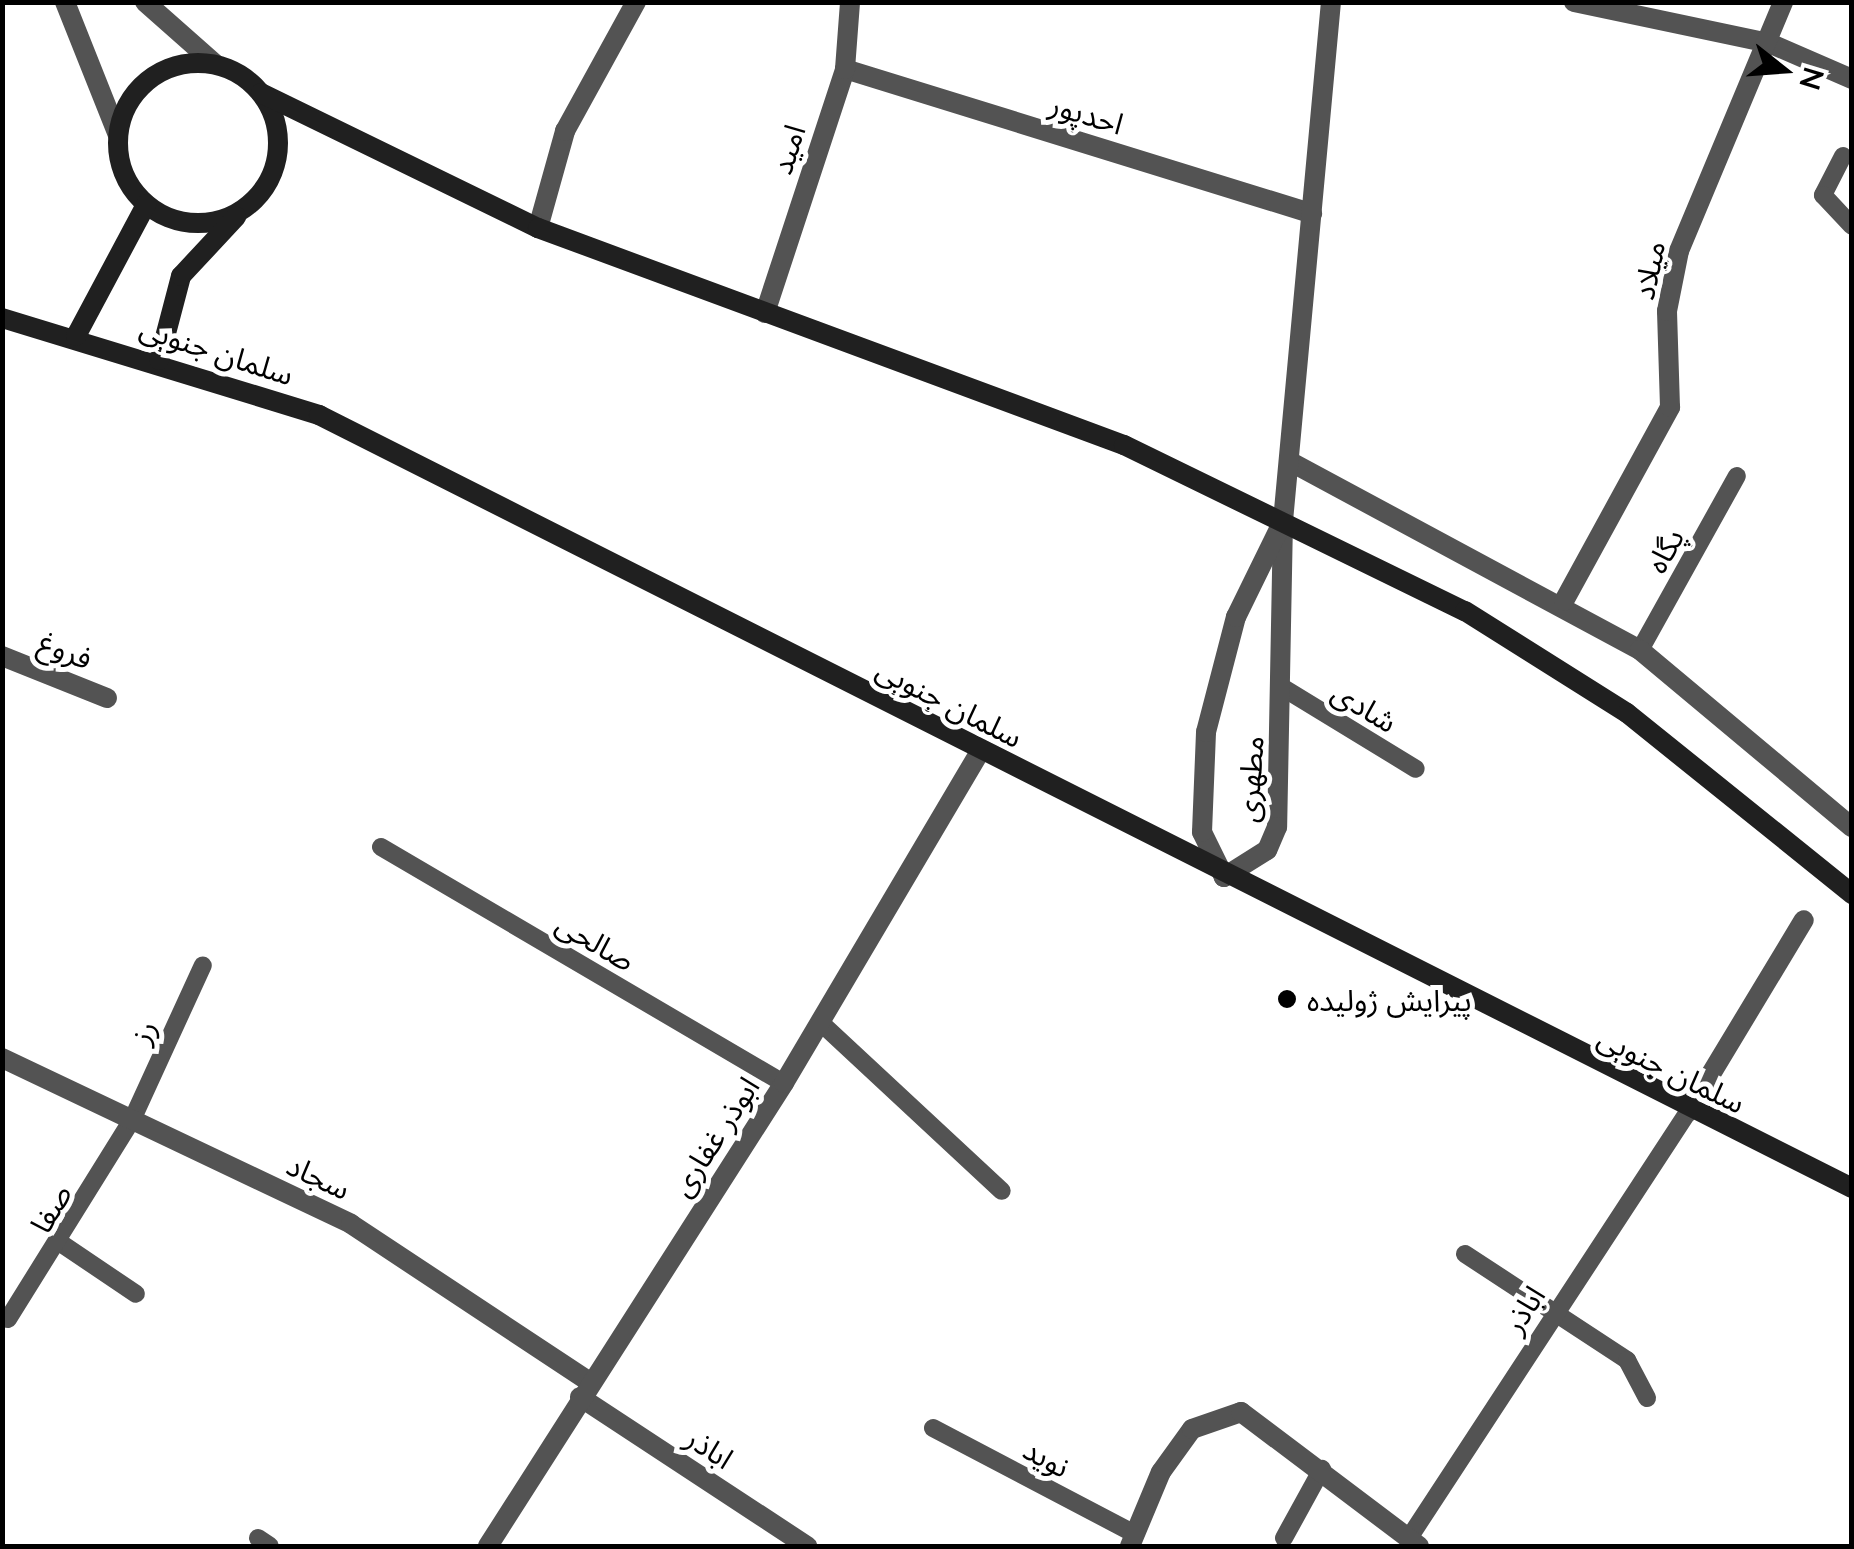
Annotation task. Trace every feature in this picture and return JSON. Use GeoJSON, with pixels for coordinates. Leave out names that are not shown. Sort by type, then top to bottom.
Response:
{"type":"FeatureCollection","features":[{"type":"Feature","properties":{"kind":"main road"},"geometry":{"type":"LineString","coordinates":[[242,211],[192,224],[146,204],[129,185],[118,134],[140,87],[162,71],[216,64],[261,93],[538,228],[1124,445],[1283,521],[1570,674],[1852,894]]}},
{"type":"Feature","properties":{"kind":"main road"},"geometry":{"type":"LineString","coordinates":[[159,360],[180,276],[262,194],[278,144],[261,93]]}},
{"type":"Feature","properties":{"kind":"main road"},"geometry":{"type":"LineString","coordinates":[[76,336],[132,246],[146,204]]}},
{"type":"Feature","properties":{"kind":"main road","name":"سلمان جنوبی"},"geometry":{"type":"LineString","coordinates":[[2,318],[159,360],[319,415],[1688,1112],[1852,1188]]}},
{"type":"Feature","properties":{"kind":"street"},"geometry":{"type":"LineString","coordinates":[[66,2],[118,134]]}},
{"type":"Feature","properties":{"kind":"street"},"geometry":{"type":"LineString","coordinates":[[538,228],[565,132],[636,2]]}},
{"type":"Feature","properties":{"kind":"street","name":"امید"},"geometry":{"type":"LineString","coordinates":[[766,313],[844,69],[850,2]]}},
{"type":"Feature","properties":{"kind":"street","name":"مطهری"},"geometry":{"type":"LineString","coordinates":[[1283,521],[1236,618],[1206,732],[1200,822],[1224,877],[1274,840],[1285,690],[1283,521],[1331,2]]}},
{"type":"Feature","properties":{"kind":"street"},"geometry":{"type":"LineString","coordinates":[[1574,2],[1769,43],[1852,79]]}},
{"type":"Feature","properties":{"kind":"street","name":"میلاد"},"geometry":{"type":"LineString","coordinates":[[1564,602],[1670,407],[1667,311],[1678,251],[1769,43],[1782,2]]}},
{"type":"Feature","properties":{"kind":"street"},"geometry":{"type":"LineString","coordinates":[[152,4],[216,64]]}},
{"type":"Feature","properties":{"kind":"street","name":"احدپور"},"geometry":{"type":"LineString","coordinates":[[844,69],[1312,214]]}},
{"type":"Feature","properties":{"kind":"street"},"geometry":{"type":"LineString","coordinates":[[1289,462],[1564,602],[1640,650],[1852,827]]}},
{"type":"Feature","properties":{"kind":"street","name":"فروغ"},"geometry":{"type":"LineString","coordinates":[[2,656],[107,698]]}},
{"type":"Feature","properties":{"kind":"street","name":"ابوذر غفاری"},"geometry":{"type":"LineString","coordinates":[[488,1546],[784,1084],[980,751]]}},
{"type":"Feature","properties":{"kind":"street"},"geometry":{"type":"LineString","coordinates":[[1688,1112],[1804,920]]}},
{"type":"Feature","properties":{"kind":"street","name":"سجاد"},"geometry":{"type":"LineString","coordinates":[[2,1058],[351,1224],[585,1390]]}},
{"type":"Feature","properties":{"kind":"street","name":"اباذر"},"geometry":{"type":"LineString","coordinates":[[585,1390],[807,1546]]}},
{"type":"Feature","properties":{"kind":"street","name":"اباذر"},"geometry":{"type":"LineString","coordinates":[[1132,1540],[1161,1472],[1192,1428],[1241,1412],[1322,1469],[1414,1542]]}},
{"type":"Feature","properties":{"kind":"lane"},"geometry":{"type":"LineString","coordinates":[[1843,156],[1823,194],[1852,226]]}},
{"type":"Feature","properties":{"kind":"lane","name":"پگاه"},"geometry":{"type":"LineString","coordinates":[[1640,650],[1737,476]]}},
{"type":"Feature","properties":{"kind":"lane","name":"شادی"},"geometry":{"type":"LineString","coordinates":[[1285,690],[1416,769]]}},
{"type":"Feature","properties":{"kind":"lane","name":"صالحی"},"geometry":{"type":"LineString","coordinates":[[381,847],[784,1084]]}},
{"type":"Feature","properties":{"kind":"lane","name":"رز"},"geometry":{"type":"LineString","coordinates":[[132,1120],[203,965]]}},
{"type":"Feature","properties":{"kind":"lane"},"geometry":{"type":"LineString","coordinates":[[820,1022],[1002,1191]]}},
{"type":"Feature","properties":{"kind":"lane","name":"اباذر"},"geometry":{"type":"LineString","coordinates":[[1414,1542],[1553,1317],[1688,1112]]}},
{"type":"Feature","properties":{"kind":"lane","name":"صفا"},"geometry":{"type":"LineString","coordinates":[[8,1319],[62,1244],[132,1120]]}},
{"type":"Feature","properties":{"kind":"lane"},"geometry":{"type":"LineString","coordinates":[[62,1244],[136,1294]]}},
{"type":"Feature","properties":{"kind":"lane"},"geometry":{"type":"LineString","coordinates":[[1466,1254],[1553,1317],[1627,1360],[1647,1398]]}},
{"type":"Feature","properties":{"kind":"lane","name":"نوید"},"geometry":{"type":"LineString","coordinates":[[933,1428],[1132,1540]]}},
{"type":"Feature","properties":{"kind":"lane"},"geometry":{"type":"LineString","coordinates":[[1284,1538],[1322,1469]]}},
{"type":"Feature","properties":{"kind":"place","name":"پیرایش ژولیده"},"geometry":{"type":"Point","coordinates":[1287,999]}}]}
